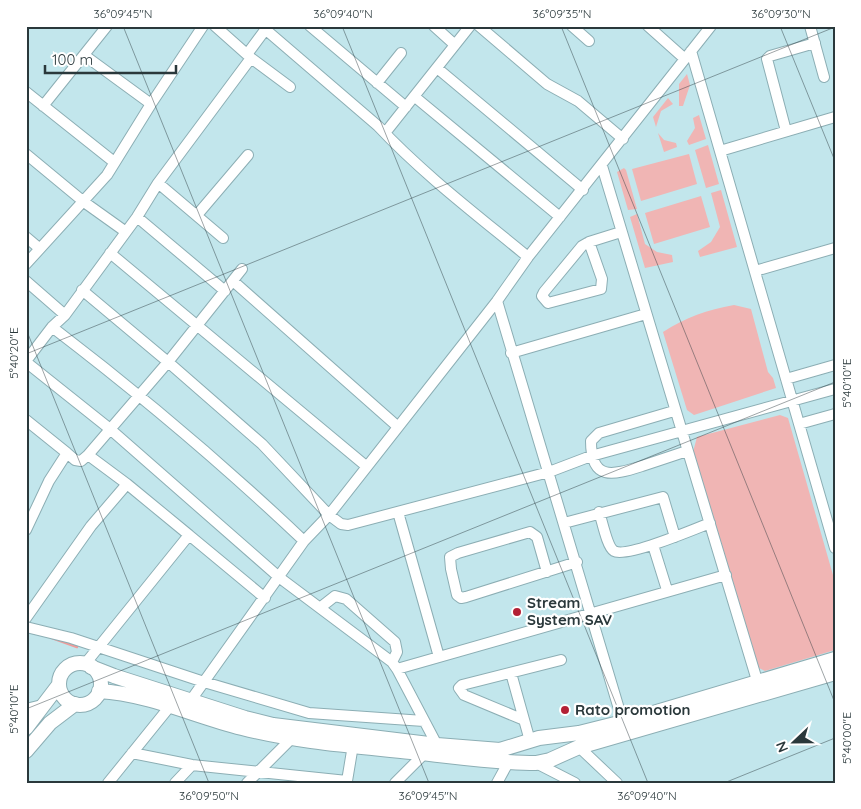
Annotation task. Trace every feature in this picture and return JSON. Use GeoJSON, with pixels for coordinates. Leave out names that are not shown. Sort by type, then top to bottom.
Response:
{"type":"FeatureCollection","features":[{"type":"Feature","properties":{"kind":"main road"},"geometry":{"type":"LineString","coordinates":[[99,691],[120,692],[170,705],[242,728],[302,735],[437,745],[494,755],[509,761],[536,762],[554,758],[625,728],[760,688],[835,659]]}},
{"type":"Feature","properties":{"kind":"main road"},"geometry":{"type":"LineString","coordinates":[[26,728],[58,686],[61,674],[66,668],[78,663],[258,722],[302,735],[353,745],[425,753],[494,755],[549,736],[625,728]]}},
{"type":"Feature","properties":{"kind":"main road"},"geometry":{"type":"LineString","coordinates":[[26,751],[50,723],[75,704],[90,702],[99,691],[99,676],[88,665]]}},
{"type":"Feature","properties":{"kind":"main road"},"geometry":{"type":"LineString","coordinates":[[760,688],[835,673]]}},
{"type":"Feature","properties":{"kind":"main road"},"geometry":{"type":"LineString","coordinates":[[58,686],[62,695],[75,704]]}},
{"type":"Feature","properties":{"kind":"main road"},"geometry":{"type":"LineString","coordinates":[[549,736],[555,747],[554,758]]}},
{"type":"Feature","properties":{"kind":"main road"},"geometry":{"type":"LineString","coordinates":[[530,741],[532,755],[536,762]]}},
{"type":"Feature","properties":{"kind":"street"},"geometry":{"type":"LineString","coordinates":[[43,106],[107,26]]}},
{"type":"Feature","properties":{"kind":"street"},"geometry":{"type":"LineString","coordinates":[[26,264],[107,175],[203,26]]}},
{"type":"Feature","properties":{"kind":"street"},"geometry":{"type":"LineString","coordinates":[[216,26],[290,87]]}},
{"type":"Feature","properties":{"kind":"street"},"geometry":{"type":"LineString","coordinates":[[310,26],[406,107]]}},
{"type":"Feature","properties":{"kind":"street"},"geometry":{"type":"LineString","coordinates":[[434,26],[455,45]]}},
{"type":"Feature","properties":{"kind":"street"},"geometry":{"type":"LineString","coordinates":[[385,134],[470,26]]}},
{"type":"Feature","properties":{"kind":"street"},"geometry":{"type":"LineString","coordinates":[[479,26],[547,84],[578,101],[622,139]]}},
{"type":"Feature","properties":{"kind":"street"},"geometry":{"type":"LineString","coordinates":[[572,26],[589,40]]}},
{"type":"Feature","properties":{"kind":"street"},"geometry":{"type":"LineString","coordinates":[[648,26],[688,55],[720,151],[792,401],[832,531],[835,548]]}},
{"type":"Feature","properties":{"kind":"street"},"geometry":{"type":"LineString","coordinates":[[191,700],[266,598],[304,541],[329,515],[497,301],[528,257],[583,190],[711,26]]}},
{"type":"Feature","properties":{"kind":"street"},"geometry":{"type":"LineString","coordinates":[[810,26],[824,77]]}},
{"type":"Feature","properties":{"kind":"street"},"geometry":{"type":"LineString","coordinates":[[437,745],[394,666],[321,607],[280,578],[110,429],[26,362],[52,327],[64,315],[137,217],[158,183],[250,55],[266,28],[394,144],[528,257]]}},
{"type":"Feature","properties":{"kind":"street"},"geometry":{"type":"LineString","coordinates":[[786,131],[767,59],[770,56],[815,43]]}},
{"type":"Feature","properties":{"kind":"street"},"geometry":{"type":"LineString","coordinates":[[378,83],[401,53]]}},
{"type":"Feature","properties":{"kind":"street"},"geometry":{"type":"LineString","coordinates":[[84,55],[151,104]]}},
{"type":"Feature","properties":{"kind":"street"},"geometry":{"type":"LineString","coordinates":[[437,68],[583,190]]}},
{"type":"Feature","properties":{"kind":"street"},"geometry":{"type":"LineString","coordinates":[[26,92],[114,162]]}},
{"type":"Feature","properties":{"kind":"street"},"geometry":{"type":"LineString","coordinates":[[415,96],[560,217]]}},
{"type":"Feature","properties":{"kind":"street"},"geometry":{"type":"LineString","coordinates":[[720,151],[835,117]]}},
{"type":"Feature","properties":{"kind":"street"},"geometry":{"type":"LineString","coordinates":[[26,154],[84,202],[126,232]]}},
{"type":"Feature","properties":{"kind":"street"},"geometry":{"type":"LineString","coordinates":[[197,215],[248,155]]}},
{"type":"Feature","properties":{"kind":"street"},"geometry":{"type":"LineString","coordinates":[[602,166],[674,411],[760,688]]}},
{"type":"Feature","properties":{"kind":"street"},"geometry":{"type":"LineString","coordinates":[[158,183],[223,238]]}},
{"type":"Feature","properties":{"kind":"street"},"geometry":{"type":"LineString","coordinates":[[137,217],[225,291]]}},
{"type":"Feature","properties":{"kind":"street"},"geometry":{"type":"LineString","coordinates":[[589,242],[602,279],[601,289],[548,303],[543,300],[544,292],[577,252],[589,242],[621,232]]}},
{"type":"Feature","properties":{"kind":"street"},"geometry":{"type":"LineString","coordinates":[[26,237],[39,248]]}},
{"type":"Feature","properties":{"kind":"street"},"geometry":{"type":"LineString","coordinates":[[755,271],[835,248]]}},
{"type":"Feature","properties":{"kind":"street"},"geometry":{"type":"LineString","coordinates":[[110,253],[366,466]]}},
{"type":"Feature","properties":{"kind":"street"},"geometry":{"type":"LineString","coordinates":[[26,420],[68,453],[74,460],[81,461],[168,362],[242,269]]}},
{"type":"Feature","properties":{"kind":"street"},"geometry":{"type":"LineString","coordinates":[[26,281],[64,315]]}},
{"type":"Feature","properties":{"kind":"street"},"geometry":{"type":"LineString","coordinates":[[233,281],[397,426]]}},
{"type":"Feature","properties":{"kind":"street"},"geometry":{"type":"LineString","coordinates":[[82,290],[262,444],[329,515],[341,524],[348,525],[549,472],[591,456],[681,433],[835,389]]}},
{"type":"Feature","properties":{"kind":"street"},"geometry":{"type":"LineString","coordinates":[[497,301],[511,353],[577,562],[590,613],[625,728]]}},
{"type":"Feature","properties":{"kind":"street"},"geometry":{"type":"LineString","coordinates":[[511,353],[646,314]]}},
{"type":"Feature","properties":{"kind":"street"},"geometry":{"type":"LineString","coordinates":[[52,327],[140,394],[234,475],[304,541]]}},
{"type":"Feature","properties":{"kind":"street"},"geometry":{"type":"LineString","coordinates":[[786,379],[835,365]]}},
{"type":"Feature","properties":{"kind":"street"},"geometry":{"type":"LineString","coordinates":[[674,411],[599,433],[591,442],[591,456],[601,470],[616,474],[687,451]]}},
{"type":"Feature","properties":{"kind":"street"},"geometry":{"type":"LineString","coordinates":[[799,424],[835,414]]}},
{"type":"Feature","properties":{"kind":"street"},"geometry":{"type":"LineString","coordinates":[[26,530],[30,515],[49,481],[68,453]]}},
{"type":"Feature","properties":{"kind":"street"},"geometry":{"type":"LineString","coordinates":[[88,455],[127,484],[266,598]]}},
{"type":"Feature","properties":{"kind":"street"},"geometry":{"type":"LineString","coordinates":[[26,618],[91,526],[127,484]]}},
{"type":"Feature","properties":{"kind":"street"},"geometry":{"type":"LineString","coordinates":[[564,523],[599,512],[663,497],[675,537]]}},
{"type":"Feature","properties":{"kind":"street"},"geometry":{"type":"LineString","coordinates":[[398,512],[439,657]]}},
{"type":"Feature","properties":{"kind":"street"},"geometry":{"type":"LineString","coordinates":[[599,512],[610,546],[614,551],[623,553],[653,545],[710,523]]}},
{"type":"Feature","properties":{"kind":"street"},"geometry":{"type":"LineString","coordinates":[[547,572],[537,537],[530,532],[458,553],[450,558],[450,568],[457,595],[460,598],[547,572],[577,562]]}},
{"type":"Feature","properties":{"kind":"street"},"geometry":{"type":"LineString","coordinates":[[88,665],[189,535]]}},
{"type":"Feature","properties":{"kind":"street"},"geometry":{"type":"LineString","coordinates":[[653,545],[667,590]]}},
{"type":"Feature","properties":{"kind":"street"},"geometry":{"type":"LineString","coordinates":[[394,666],[439,657],[667,590],[726,575]]}},
{"type":"Feature","properties":{"kind":"street"},"geometry":{"type":"LineString","coordinates":[[321,607],[334,596],[346,599],[395,642],[397,652],[394,666]]}},
{"type":"Feature","properties":{"kind":"street"},"geometry":{"type":"LineString","coordinates":[[26,627],[71,638],[99,649],[309,713],[424,721]]}},
{"type":"Feature","properties":{"kind":"street"},"geometry":{"type":"LineString","coordinates":[[524,720],[464,695],[459,690],[462,685],[561,660]]}},
{"type":"Feature","properties":{"kind":"street"},"geometry":{"type":"LineString","coordinates":[[511,673],[530,741]]}},
{"type":"Feature","properties":{"kind":"street"},"geometry":{"type":"LineString","coordinates":[[26,709],[46,704]]}},
{"type":"Feature","properties":{"kind":"street"},"geometry":{"type":"LineString","coordinates":[[108,783],[170,705]]}},
{"type":"Feature","properties":{"kind":"street"},"geometry":{"type":"LineString","coordinates":[[247,783],[302,735],[309,713]]}},
{"type":"Feature","properties":{"kind":"street"},"geometry":{"type":"LineString","coordinates":[[132,753],[192,765],[320,781],[347,781],[353,745]]}},
{"type":"Feature","properties":{"kind":"street"},"geometry":{"type":"LineString","coordinates":[[579,747],[617,783]]}},
{"type":"Feature","properties":{"kind":"street"},"geometry":{"type":"LineString","coordinates":[[395,783],[425,753]]}},
{"type":"Feature","properties":{"kind":"street"},"geometry":{"type":"LineString","coordinates":[[497,783],[509,761]]}},
{"type":"Feature","properties":{"kind":"street"},"geometry":{"type":"LineString","coordinates":[[536,762],[574,783]]}},
{"type":"Feature","properties":{"kind":"street"},"geometry":{"type":"LineString","coordinates":[[175,783],[192,765]]}},
{"type":"Feature","properties":{"kind":"shaded area"},"geometry":{"type":"Polygon","coordinates":[[[687,74],[690,85],[683,106],[679,106],[679,84],[687,74]]]}},
{"type":"Feature","properties":{"kind":"shaded area"},"geometry":{"type":"Polygon","coordinates":[[[668,98],[673,104],[661,111],[656,127],[653,117],[668,98]]]}},
{"type":"Feature","properties":{"kind":"shaded area"},"geometry":{"type":"Polygon","coordinates":[[[699,115],[706,139],[689,145],[687,141],[695,128],[693,118],[699,115]]]}},
{"type":"Feature","properties":{"kind":"shaded area"},"geometry":{"type":"Polygon","coordinates":[[[658,133],[664,140],[676,143],[677,147],[664,152],[658,133]]]}},
{"type":"Feature","properties":{"kind":"shaded area"},"geometry":{"type":"Polygon","coordinates":[[[708,145],[719,184],[706,188],[695,150],[708,145]]]}},
{"type":"Feature","properties":{"kind":"shaded area"},"geometry":{"type":"Polygon","coordinates":[[[689,154],[697,184],[641,201],[632,169],[689,154]]]}},
{"type":"Feature","properties":{"kind":"shaded area"},"geometry":{"type":"Polygon","coordinates":[[[624,168],[637,209],[628,210],[617,172],[624,168]]]}},
{"type":"Feature","properties":{"kind":"shaded area"},"geometry":{"type":"Polygon","coordinates":[[[721,190],[737,247],[700,257],[698,251],[711,242],[720,227],[711,193],[721,190]]]}},
{"type":"Feature","properties":{"kind":"shaded area"},"geometry":{"type":"Polygon","coordinates":[[[701,196],[710,227],[654,244],[645,213],[701,196]]]}},
{"type":"Feature","properties":{"kind":"shaded area"},"geometry":{"type":"Polygon","coordinates":[[[637,214],[645,244],[657,252],[672,255],[673,262],[645,268],[630,217],[637,214]]]}},
{"type":"Feature","properties":{"kind":"shaded area"},"geometry":{"type":"Polygon","coordinates":[[[734,305],[751,309],[768,372],[773,378],[776,388],[694,415],[687,410],[663,332],[697,315],[734,305]]]}},
{"type":"Feature","properties":{"kind":"shaded area"},"geometry":{"type":"Polygon","coordinates":[[[780,415],[788,418],[835,582],[835,650],[765,671],[755,666],[693,452],[697,437],[780,415]]]}},
{"type":"Feature","properties":{"kind":"waterway"},"geometry":{"type":"LineString","coordinates":[[52,638],[77,647]]}},
{"type":"Feature","properties":{"kind":"place","name":"Stream System SAV"},"geometry":{"type":"Point","coordinates":[517,612]}},
{"type":"Feature","properties":{"kind":"place","name":"Rato promotion"},"geometry":{"type":"Point","coordinates":[565,710]}}]}
